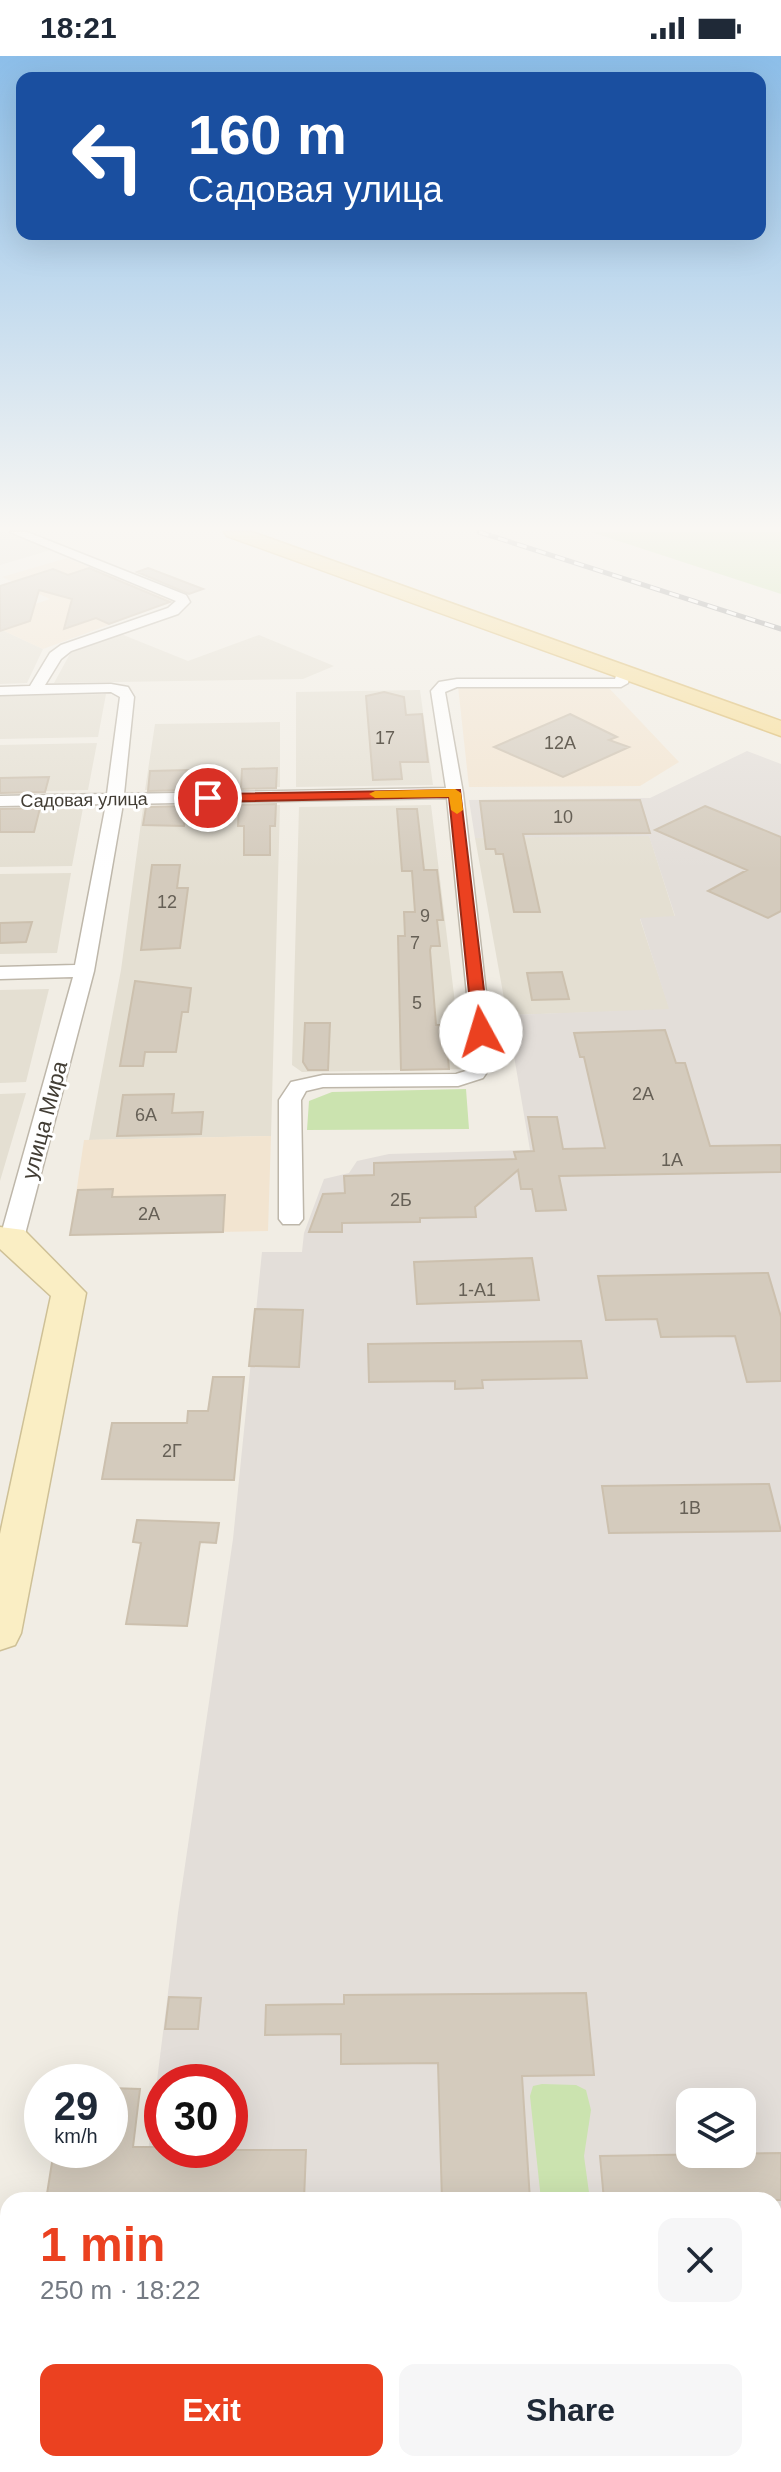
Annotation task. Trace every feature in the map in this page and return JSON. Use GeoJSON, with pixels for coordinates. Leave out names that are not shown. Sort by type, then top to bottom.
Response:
{"type":"FeatureCollection","features":[{"type":"Feature","properties":{"kind":"main road"},"geometry":{"type":"LineString","coordinates":[[547,645],[781,729]]}},
{"type":"Feature","properties":{"kind":"main road"},"geometry":{"type":"LineString","coordinates":[[599,645],[781,709]]}},
{"type":"Feature","properties":{"kind":"street"},"geometry":{"type":"LineString","coordinates":[[0,691],[35,690],[55,656],[75,645]]}},
{"type":"Feature","properties":{"kind":"street"},"geometry":{"type":"LineString","coordinates":[[291,1219],[290,1100],[298,1086],[323,1081],[458,1080],[476,1074],[484,1062],[455,793],[438,691],[444,685],[621,683],[623,672]]}},
{"type":"Feature","properties":{"kind":"street","name":"улица Мира"},"geometry":{"type":"LineString","coordinates":[[0,1633],[69,1293],[6,1238],[84,971],[115,800],[127,697],[123,690],[111,688],[35,690]]}},
{"type":"Feature","properties":{"kind":"street","name":"Садовая улица"},"geometry":{"type":"LineString","coordinates":[[0,801],[455,793]]}},
{"type":"Feature","properties":{"kind":"street"},"geometry":{"type":"LineString","coordinates":[[0,973],[84,971]]}},
{"type":"Feature","properties":{"kind":"shaded area"},"geometry":{"type":"Polygon","coordinates":[[[0,645],[34,645],[43,649],[27,683],[0,684],[0,645]]]}},
{"type":"Feature","properties":{"kind":"shaded area"},"geometry":{"type":"Polygon","coordinates":[[[34,645],[55,645],[43,649],[34,645]]]}},
{"type":"Feature","properties":{"kind":"shaded area"},"geometry":{"type":"Polygon","coordinates":[[[91,645],[148,645],[188,661],[232,645],[283,645],[334,666],[303,679],[54,683],[71,652],[91,645]]]}},
{"type":"Feature","properties":{"kind":"shaded area"},"geometry":{"type":"Polygon","coordinates":[[[458,686],[607,686],[679,762],[640,786],[469,787],[458,686]]]}},
{"type":"Feature","properties":{"kind":"shaded area"},"geometry":{"type":"Polygon","coordinates":[[[420,690],[433,785],[296,787],[296,692],[420,690]]]}},
{"type":"Feature","properties":{"kind":"shaded area"},"geometry":{"type":"Polygon","coordinates":[[[106,694],[98,737],[0,739],[0,696],[106,694]]]}},
{"type":"Feature","properties":{"kind":"shaded area"},"geometry":{"type":"Polygon","coordinates":[[[280,722],[280,787],[145,790],[155,724],[280,722]]]}},
{"type":"Feature","properties":{"kind":"shaded area"},"geometry":{"type":"Polygon","coordinates":[[[97,743],[88,790],[0,792],[0,745],[97,743]]]}},
{"type":"Feature","properties":{"kind":"shaded area"},"geometry":{"type":"Polygon","coordinates":[[[747,751],[781,764],[781,2192],[143,2192],[146,2168],[248,2168],[248,2064],[159,2064],[233,1539],[262,1252],[302,1252],[304,1233],[324,1179],[349,1173],[357,1161],[389,1154],[530,1150],[507,1015],[669,1009],[640,918],[675,916],[649,836],[475,838],[469,800],[650,798],[747,751]]]}},
{"type":"Feature","properties":{"kind":"shaded area"},"geometry":{"type":"Polygon","coordinates":[[[280,805],[271,1136],[89,1140],[121,970],[143,808],[280,805]]]}},
{"type":"Feature","properties":{"kind":"shaded area"},"geometry":{"type":"Polygon","coordinates":[[[431,805],[463,1069],[302,1072],[292,1065],[299,807],[431,805]]]}},
{"type":"Feature","properties":{"kind":"shaded area"},"geometry":{"type":"Polygon","coordinates":[[[83,808],[72,866],[0,867],[0,809],[83,808]]]}},
{"type":"Feature","properties":{"kind":"shaded area"},"geometry":{"type":"Polygon","coordinates":[[[649,835],[675,917],[640,919],[670,1010],[507,1015],[475,838],[649,835]]]}},
{"type":"Feature","properties":{"kind":"shaded area"},"geometry":{"type":"Polygon","coordinates":[[[71,873],[57,953],[0,954],[0,874],[71,873]]]}},
{"type":"Feature","properties":{"kind":"shaded area"},"geometry":{"type":"Polygon","coordinates":[[[49,989],[26,1082],[0,1083],[0,990],[49,989]]]}},
{"type":"Feature","properties":{"kind":"shaded area"},"geometry":{"type":"Polygon","coordinates":[[[26,1093],[0,1181],[0,1094],[26,1093]]]}},
{"type":"Feature","properties":{"kind":"shaded area"},"geometry":{"type":"Polygon","coordinates":[[[271,1136],[268,1231],[70,1235],[84,1140],[271,1136]]]}},
{"type":"Feature","properties":{"kind":"green space"},"geometry":{"type":"Polygon","coordinates":[[[466,1089],[469,1129],[307,1130],[309,1101],[332,1092],[466,1089]]]}},
{"type":"Feature","properties":{"kind":"green space"},"geometry":{"type":"Polygon","coordinates":[[[576,2085],[586,2090],[591,2110],[584,2156],[589,2192],[540,2192],[530,2096],[533,2086],[576,2085]]]}},
{"type":"Feature","properties":{"kind":"building"},"geometry":{"type":"Polygon","coordinates":[[[384,692],[404,697],[406,715],[422,714],[428,762],[400,762],[402,779],[373,780],[366,696],[384,692]]]}},
{"type":"Feature","properties":{"kind":"building"},"geometry":{"type":"Polygon","coordinates":[[[570,714],[617,737],[609,740],[629,747],[563,777],[494,747],[570,714]]]}},
{"type":"Feature","properties":{"kind":"building"},"geometry":{"type":"Polygon","coordinates":[[[277,768],[276,788],[241,789],[242,769],[277,768]]]}},
{"type":"Feature","properties":{"kind":"building"},"geometry":{"type":"Polygon","coordinates":[[[190,770],[188,790],[148,791],[150,771],[190,770]]]}},
{"type":"Feature","properties":{"kind":"building"},"geometry":{"type":"Polygon","coordinates":[[[49,777],[45,792],[0,793],[0,778],[49,777]]]}},
{"type":"Feature","properties":{"kind":"building"},"geometry":{"type":"Polygon","coordinates":[[[640,800],[650,833],[523,834],[540,912],[514,912],[503,854],[496,854],[495,849],[486,849],[480,801],[640,800]]]}},
{"type":"Feature","properties":{"kind":"building"},"geometry":{"type":"Polygon","coordinates":[[[276,804],[275,826],[270,826],[270,855],[244,855],[244,826],[238,826],[239,805],[276,804]]]}},
{"type":"Feature","properties":{"kind":"building"},"geometry":{"type":"Polygon","coordinates":[[[186,806],[184,826],[143,825],[146,807],[186,806]]]}},
{"type":"Feature","properties":{"kind":"building"},"geometry":{"type":"Polygon","coordinates":[[[705,806],[781,837],[781,911],[768,918],[708,891],[747,870],[655,830],[705,806]]]}},
{"type":"Feature","properties":{"kind":"building"},"geometry":{"type":"Polygon","coordinates":[[[40,808],[34,832],[0,832],[0,809],[40,808]]]}},
{"type":"Feature","properties":{"kind":"building"},"geometry":{"type":"Polygon","coordinates":[[[397,809],[417,809],[424,870],[437,870],[443,920],[437,920],[440,946],[431,946],[430,950],[436,1025],[445,1025],[449,1069],[401,1070],[398,936],[405,936],[404,912],[415,912],[412,871],[402,871],[397,809]]]}},
{"type":"Feature","properties":{"kind":"building"},"geometry":{"type":"Polygon","coordinates":[[[152,865],[180,865],[177,888],[188,888],[180,948],[141,950],[152,865]]]}},
{"type":"Feature","properties":{"kind":"building"},"geometry":{"type":"Polygon","coordinates":[[[32,922],[26,942],[0,943],[0,923],[32,922]]]}},
{"type":"Feature","properties":{"kind":"building"},"geometry":{"type":"Polygon","coordinates":[[[562,972],[569,999],[532,1000],[527,973],[562,972]]]}},
{"type":"Feature","properties":{"kind":"building"},"geometry":{"type":"Polygon","coordinates":[[[135,981],[191,988],[188,1012],[182,1012],[176,1052],[145,1052],[143,1066],[120,1066],[135,981]]]}},
{"type":"Feature","properties":{"kind":"building"},"geometry":{"type":"Polygon","coordinates":[[[305,1023],[330,1023],[328,1070],[308,1070],[303,1062],[305,1023]]]}},
{"type":"Feature","properties":{"kind":"building"},"geometry":{"type":"Polygon","coordinates":[[[665,1030],[676,1063],[685,1063],[710,1146],[781,1145],[781,1172],[559,1176],[566,1210],[536,1211],[532,1189],[521,1189],[518,1170],[475,1207],[476,1217],[420,1218],[420,1222],[342,1223],[342,1232],[309,1232],[323,1194],[345,1193],[344,1176],[374,1175],[374,1163],[516,1159],[514,1152],[534,1151],[528,1117],[557,1117],[563,1149],[605,1148],[584,1057],[580,1057],[574,1033],[665,1030]]]}},
{"type":"Feature","properties":{"kind":"building"},"geometry":{"type":"Polygon","coordinates":[[[174,1094],[172,1113],[203,1112],[201,1134],[117,1136],[123,1095],[174,1094]]]}},
{"type":"Feature","properties":{"kind":"building"},"geometry":{"type":"Polygon","coordinates":[[[113,1189],[112,1197],[225,1195],[223,1232],[70,1235],[78,1190],[113,1189]]]}},
{"type":"Feature","properties":{"kind":"building"},"geometry":{"type":"Polygon","coordinates":[[[532,1258],[539,1300],[417,1304],[414,1262],[532,1258]]]}},
{"type":"Feature","properties":{"kind":"building"},"geometry":{"type":"Polygon","coordinates":[[[768,1273],[781,1317],[781,1381],[747,1382],[735,1336],[661,1337],[657,1319],[606,1320],[598,1276],[768,1273]]]}},
{"type":"Feature","properties":{"kind":"building"},"geometry":{"type":"Polygon","coordinates":[[[255,1309],[303,1310],[299,1367],[249,1366],[255,1309]]]}},
{"type":"Feature","properties":{"kind":"building"},"geometry":{"type":"Polygon","coordinates":[[[581,1341],[587,1378],[482,1380],[483,1388],[455,1389],[455,1381],[369,1382],[368,1344],[581,1341]]]}},
{"type":"Feature","properties":{"kind":"building"},"geometry":{"type":"Polygon","coordinates":[[[213,1377],[244,1377],[234,1480],[102,1479],[112,1423],[187,1423],[188,1411],[208,1411],[213,1377]]]}},
{"type":"Feature","properties":{"kind":"building"},"geometry":{"type":"Polygon","coordinates":[[[769,1484],[781,1531],[609,1533],[602,1486],[769,1484]]]}},
{"type":"Feature","properties":{"kind":"building"},"geometry":{"type":"Polygon","coordinates":[[[137,1520],[219,1523],[216,1543],[200,1542],[187,1626],[126,1624],[141,1543],[133,1542],[137,1520]]]}},
{"type":"Feature","properties":{"kind":"building"},"geometry":{"type":"Polygon","coordinates":[[[586,1993],[594,2075],[522,2076],[529,2192],[442,2192],[438,2063],[341,2064],[341,2034],[265,2035],[266,2005],[344,2004],[344,1995],[586,1993]]]}},
{"type":"Feature","properties":{"kind":"building"},"geometry":{"type":"Polygon","coordinates":[[[169,1997],[201,1998],[198,2029],[165,2029],[169,1997]]]}},
{"type":"Feature","properties":{"kind":"building"},"geometry":{"type":"Polygon","coordinates":[[[128,2089],[140,2089],[133,2147],[144,2147],[144,2168],[248,2168],[248,2150],[306,2150],[304,2192],[47,2192],[51,2168],[128,2168],[128,2089]]]}},
{"type":"Feature","properties":{"kind":"building"},"geometry":{"type":"Polygon","coordinates":[[[756,2153],[781,2153],[781,2192],[603,2192],[600,2156],[676,2155],[676,2168],[756,2168],[756,2153]]]}},
{"type":"Feature","properties":{"kind":"slow traffic"},"geometry":{"type":"LineString","coordinates":[[375,794],[455,793],[457,810]]}},
{"type":"Feature","properties":{"kind":"route"},"geometry":{"type":"LineString","coordinates":[[208,798],[455,793],[481,1032]]}}]}
